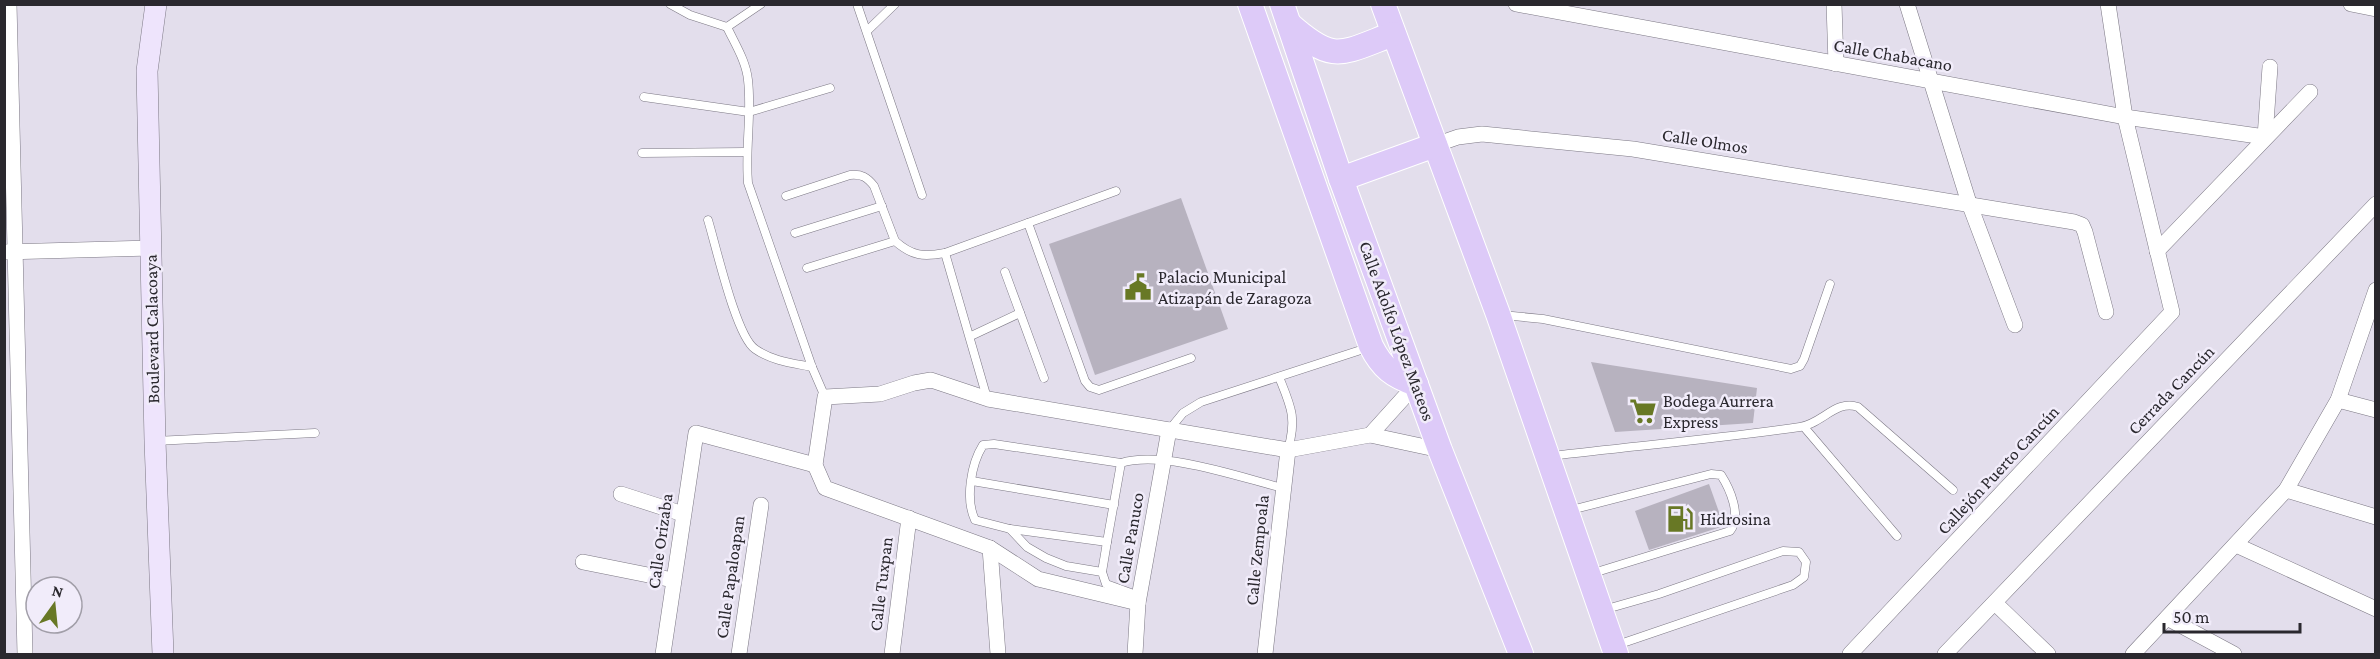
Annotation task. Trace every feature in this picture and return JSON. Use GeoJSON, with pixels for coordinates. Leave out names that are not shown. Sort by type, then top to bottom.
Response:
{"type":"FeatureCollection","features":[{"type":"Feature","properties":{"kind":"main road"},"geometry":{"type":"LineString","coordinates":[[1383,4],[1498,314],[1614,650]]}},
{"type":"Feature","properties":{"kind":"main road"},"geometry":{"type":"LineString","coordinates":[[1256,12],[1371,346],[1379,363],[1394,377],[1416,384]]}},
{"type":"Feature","properties":{"kind":"main road"},"geometry":{"type":"LineString","coordinates":[[1285,14],[1312,44],[1324,50],[1338,52],[1393,34]]}},
{"type":"Feature","properties":{"kind":"main road","name":"Calle Adolfo López Mateos"},"geometry":{"type":"LineString","coordinates":[[1285,14],[1341,179],[1440,450],[1521,654]]}},
{"type":"Feature","properties":{"kind":"main road"},"geometry":{"type":"LineString","coordinates":[[1341,179],[1435,144]]}},
{"type":"Feature","properties":{"kind":"street"},"geometry":{"type":"LineString","coordinates":[[9,4],[10,252],[25,654]]}},
{"type":"Feature","properties":{"kind":"street","name":"Boulevard Calacoaya"},"geometry":{"type":"LineString","coordinates":[[156,4],[147,71],[155,441],[163,654]]}},
{"type":"Feature","properties":{"kind":"street","name":"Calle Chabacano"},"geometry":{"type":"LineString","coordinates":[[1516,4],[2125,117],[2265,138]]}},
{"type":"Feature","properties":{"kind":"street"},"geometry":{"type":"LineString","coordinates":[[1834,4],[1836,64]]}},
{"type":"Feature","properties":{"kind":"street"},"geometry":{"type":"LineString","coordinates":[[1907,4],[1928,81],[1969,203],[2015,325]]}},
{"type":"Feature","properties":{"kind":"street"},"geometry":{"type":"LineString","coordinates":[[2108,4],[2125,117],[2157,250]]}},
{"type":"Feature","properties":{"kind":"street"},"geometry":{"type":"LineString","coordinates":[[2351,4],[2376,9]]}},
{"type":"Feature","properties":{"kind":"street"},"geometry":{"type":"LineString","coordinates":[[2265,138],[2270,67]]}},
{"type":"Feature","properties":{"kind":"street"},"geometry":{"type":"LineString","coordinates":[[2157,250],[2310,92]]}},
{"type":"Feature","properties":{"kind":"street","name":"Calle Olmos"},"geometry":{"type":"LineString","coordinates":[[1435,144],[1458,137],[1482,134],[1521,136],[1634,149],[1969,203],[2082,225],[2106,312]]}},
{"type":"Feature","properties":{"kind":"street","name":"Cerrada Cancún"},"geometry":{"type":"LineString","coordinates":[[1945,654],[2376,204]]}},
{"type":"Feature","properties":{"kind":"street"},"geometry":{"type":"LineString","coordinates":[[10,252],[151,248]]}},
{"type":"Feature","properties":{"kind":"street","name":"Callejón Puerto Cancún"},"geometry":{"type":"LineString","coordinates":[[1850,654],[2172,312],[2157,250]]}},
{"type":"Feature","properties":{"kind":"street"},"geometry":{"type":"LineString","coordinates":[[2133,654],[2286,490],[2338,400],[2376,290]]}},
{"type":"Feature","properties":{"kind":"street"},"geometry":{"type":"LineString","coordinates":[[1139,600],[1038,579],[990,548],[825,488],[815,465],[825,398],[880,394],[914,382],[931,380],[988,399],[1288,450],[1370,435],[1440,450]]}},
{"type":"Feature","properties":{"kind":"street"},"geometry":{"type":"LineString","coordinates":[[1370,435],[1416,384]]}},
{"type":"Feature","properties":{"kind":"street"},"geometry":{"type":"LineString","coordinates":[[2338,400],[2376,410]]}},
{"type":"Feature","properties":{"kind":"street","name":"Calle Panuco"},"geometry":{"type":"LineString","coordinates":[[1135,654],[1139,600],[1169,430]]}},
{"type":"Feature","properties":{"kind":"street","name":"Calle Orizaba"},"geometry":{"type":"LineString","coordinates":[[663,654],[696,433],[815,465]]}},
{"type":"Feature","properties":{"kind":"street","name":"Calle Zempoala"},"geometry":{"type":"LineString","coordinates":[[1265,654],[1288,450]]}},
{"type":"Feature","properties":{"kind":"street"},"geometry":{"type":"LineString","coordinates":[[2286,490],[2376,517]]}},
{"type":"Feature","properties":{"kind":"street"},"geometry":{"type":"LineString","coordinates":[[621,494],[683,514]]}},
{"type":"Feature","properties":{"kind":"street","name":"Calle Papaloapan"},"geometry":{"type":"LineString","coordinates":[[739,654],[760,505]]}},
{"type":"Feature","properties":{"kind":"street","name":"Calle Tuxpan"},"geometry":{"type":"LineString","coordinates":[[892,654],[909,518]]}},
{"type":"Feature","properties":{"kind":"street"},"geometry":{"type":"LineString","coordinates":[[2235,544],[2376,609]]}},
{"type":"Feature","properties":{"kind":"street"},"geometry":{"type":"LineString","coordinates":[[990,548],[998,654]]}},
{"type":"Feature","properties":{"kind":"street"},"geometry":{"type":"LineString","coordinates":[[583,562],[673,580]]}},
{"type":"Feature","properties":{"kind":"street"},"geometry":{"type":"LineString","coordinates":[[1995,603],[2048,654]]}},
{"type":"Feature","properties":{"kind":"street"},"geometry":{"type":"LineString","coordinates":[[2167,618],[2234,654]]}},
{"type":"Feature","properties":{"kind":"lane"},"geometry":{"type":"LineString","coordinates":[[670,4],[690,15],[727,27],[743,60],[748,78],[750,112],[745,152],[748,183],[825,398]]}},
{"type":"Feature","properties":{"kind":"lane"},"geometry":{"type":"LineString","coordinates":[[727,27],[761,4]]}},
{"type":"Feature","properties":{"kind":"lane"},"geometry":{"type":"LineString","coordinates":[[857,4],[922,195]]}},
{"type":"Feature","properties":{"kind":"lane"},"geometry":{"type":"LineString","coordinates":[[867,32],[895,4]]}},
{"type":"Feature","properties":{"kind":"lane"},"geometry":{"type":"LineString","coordinates":[[644,97],[750,112],[830,88]]}},
{"type":"Feature","properties":{"kind":"lane"},"geometry":{"type":"LineString","coordinates":[[642,153],[745,152]]}},
{"type":"Feature","properties":{"kind":"lane"},"geometry":{"type":"LineString","coordinates":[[786,196],[850,175],[860,174],[869,178],[874,186],[895,241],[909,253],[926,257],[945,253],[1116,191]]}},
{"type":"Feature","properties":{"kind":"lane"},"geometry":{"type":"LineString","coordinates":[[795,233],[882,206]]}},
{"type":"Feature","properties":{"kind":"lane"},"geometry":{"type":"LineString","coordinates":[[708,220],[741,330],[752,348],[772,359],[812,367]]}},
{"type":"Feature","properties":{"kind":"lane"},"geometry":{"type":"LineString","coordinates":[[1028,223],[1084,381],[1090,387],[1099,390],[1191,358]]}},
{"type":"Feature","properties":{"kind":"lane"},"geometry":{"type":"LineString","coordinates":[[807,268],[895,241]]}},
{"type":"Feature","properties":{"kind":"lane"},"geometry":{"type":"LineString","coordinates":[[945,253],[988,399]]}},
{"type":"Feature","properties":{"kind":"lane"},"geometry":{"type":"LineString","coordinates":[[1005,272],[1044,378]]}},
{"type":"Feature","properties":{"kind":"lane"},"geometry":{"type":"LineString","coordinates":[[1498,314],[1543,318],[1791,369],[1800,366],[1804,359],[1830,284]]}},
{"type":"Feature","properties":{"kind":"lane"},"geometry":{"type":"LineString","coordinates":[[971,336],[1020,313]]}},
{"type":"Feature","properties":{"kind":"lane"},"geometry":{"type":"LineString","coordinates":[[1169,430],[1183,413],[1201,402],[1371,346]]}},
{"type":"Feature","properties":{"kind":"lane"},"geometry":{"type":"LineString","coordinates":[[1279,377],[1294,412],[1294,428],[1288,450]]}},
{"type":"Feature","properties":{"kind":"lane"},"geometry":{"type":"LineString","coordinates":[[1546,456],[1804,427],[1842,406],[1858,407],[1953,490]]}},
{"type":"Feature","properties":{"kind":"lane"},"geometry":{"type":"LineString","coordinates":[[1804,427],[1897,536]]}},
{"type":"Feature","properties":{"kind":"lane"},"geometry":{"type":"LineString","coordinates":[[155,441],[315,433]]}},
{"type":"Feature","properties":{"kind":"lane"},"geometry":{"type":"LineString","coordinates":[[1107,542],[1010,529],[975,520],[969,508],[977,454],[983,445],[994,444],[1121,463],[1136,458],[1164,459],[1283,488]]}},
{"type":"Feature","properties":{"kind":"lane"},"geometry":{"type":"LineString","coordinates":[[1121,463],[1102,572],[1106,584],[1139,600]]}},
{"type":"Feature","properties":{"kind":"lane"},"geometry":{"type":"LineString","coordinates":[[1566,511],[1711,474],[1721,475],[1726,483],[1736,513],[1735,525],[1730,531],[1589,575]]}},
{"type":"Feature","properties":{"kind":"lane"},"geometry":{"type":"LineString","coordinates":[[972,481],[1114,505]]}},
{"type":"Feature","properties":{"kind":"lane"},"geometry":{"type":"LineString","coordinates":[[1010,529],[1027,547],[1046,558],[1066,566],[1102,572]]}},
{"type":"Feature","properties":{"kind":"lane"},"geometry":{"type":"LineString","coordinates":[[1601,610],[1659,594],[1784,551],[1799,552],[1806,562],[1804,577],[1793,585],[1614,650]]}},
{"type":"Feature","properties":{"kind":"building","name":"Palacio Municipal Atizapán de Zaragoza"},"geometry":{"type":"Polygon","coordinates":[[[1181,198],[1228,329],[1095,375],[1049,244],[1181,198]]]}},
{"type":"Feature","properties":{"kind":"building"},"geometry":{"type":"Polygon","coordinates":[[[1591,362],[1757,388],[1753,423],[1615,432],[1591,362]]]}},
{"type":"Feature","properties":{"kind":"building","name":"Hidrosina"},"geometry":{"type":"Polygon","coordinates":[[[1709,484],[1724,526],[1649,550],[1635,511],[1709,484]]]}},
{"type":"Feature","properties":{"kind":"place","name":"Palacio Municipal Atizapán de Zaragoza"},"geometry":{"type":"Point","coordinates":[1138,287]}},
{"type":"Feature","properties":{"kind":"place","name":"Bodega Aurrera Express"},"geometry":{"type":"Point","coordinates":[1643,411]}},
{"type":"Feature","properties":{"kind":"place","name":"Hidrosina"},"geometry":{"type":"Point","coordinates":[1680,519]}}]}
